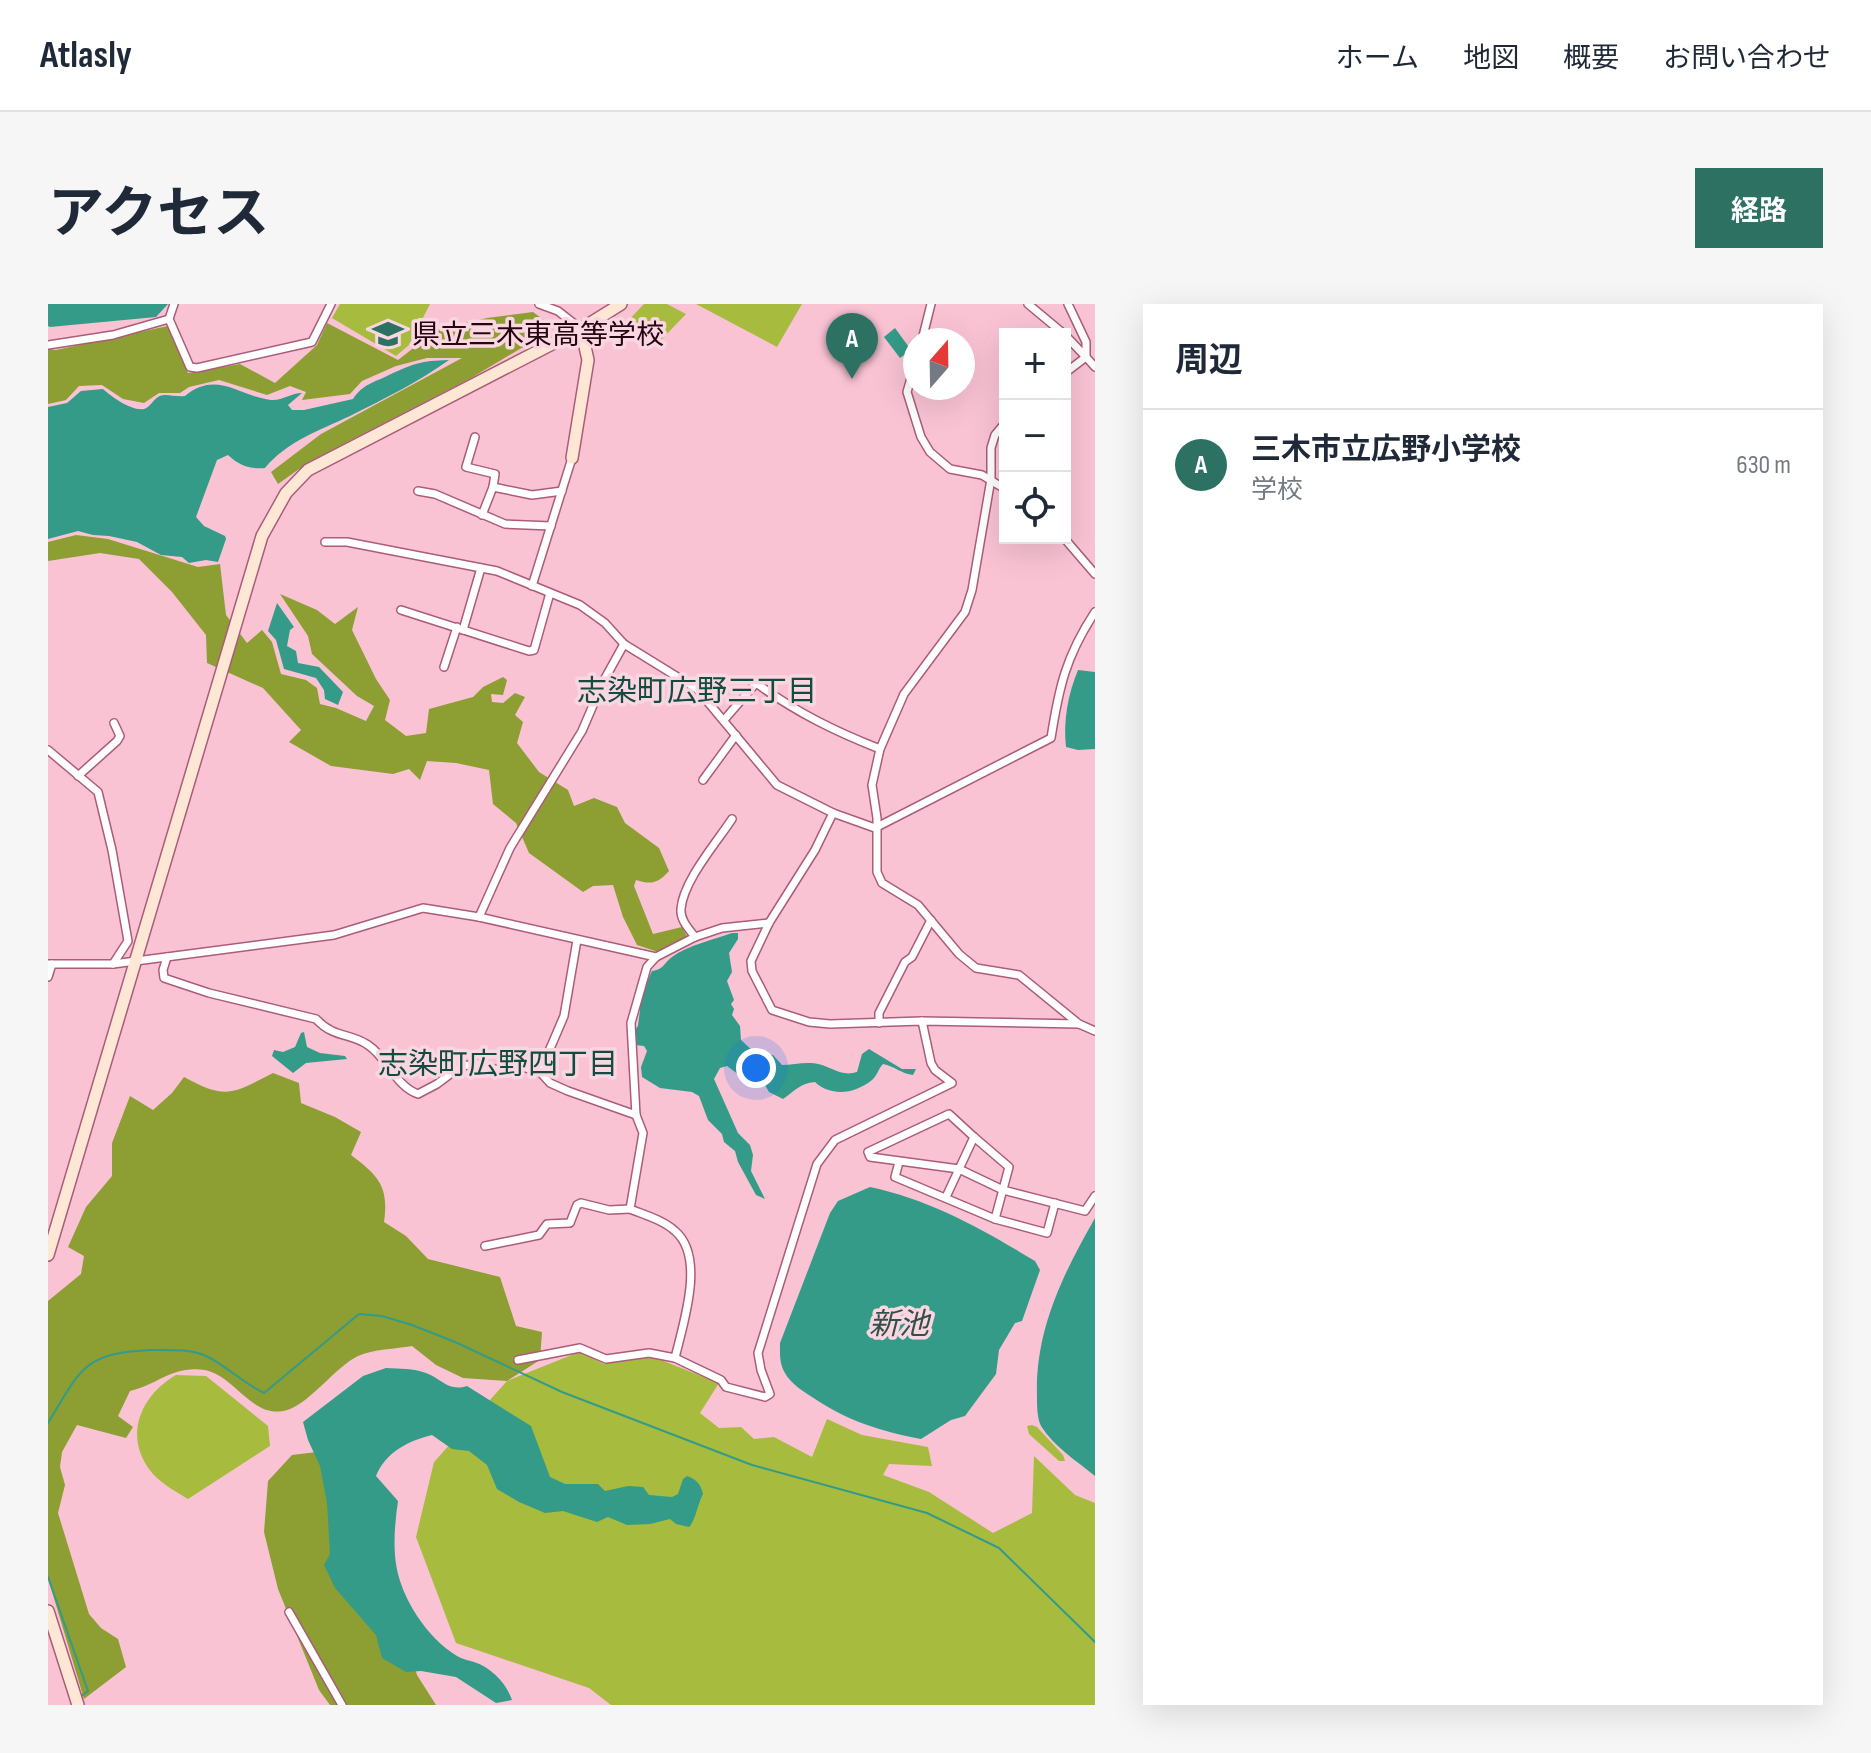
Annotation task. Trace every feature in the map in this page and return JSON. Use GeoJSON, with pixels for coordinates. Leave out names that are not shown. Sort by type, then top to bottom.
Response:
{"type":"FeatureCollection","features":[{"type":"Feature","properties":{"kind":"street"},"geometry":{"type":"LineString","coordinates":[[174,304],[169,319],[190,367],[197,368],[312,342],[331,304]]}},
{"type":"Feature","properties":{"kind":"street"},"geometry":{"type":"LineString","coordinates":[[532,586],[572,458],[588,360],[581,329],[558,311],[539,304]]}},
{"type":"Feature","properties":{"kind":"street"},"geometry":{"type":"LineString","coordinates":[[925,328],[931,304]]}},
{"type":"Feature","properties":{"kind":"street"},"geometry":{"type":"LineString","coordinates":[[1028,304],[1057,328]]}},
{"type":"Feature","properties":{"kind":"street"},"geometry":{"type":"LineString","coordinates":[[1068,304],[1086,342],[1086,357]]}},
{"type":"Feature","properties":{"kind":"street"},"geometry":{"type":"LineString","coordinates":[[48,1255],[262,536],[286,493],[308,470],[581,329],[616,305]]}},
{"type":"Feature","properties":{"kind":"street"},"geometry":{"type":"LineString","coordinates":[[48,345],[113,335],[169,319]]}},
{"type":"Feature","properties":{"kind":"street"},"geometry":{"type":"LineString","coordinates":[[1071,341],[1095,367]]}},
{"type":"Feature","properties":{"kind":"street"},"geometry":{"type":"LineString","coordinates":[[1071,368],[1086,357]]}},
{"type":"Feature","properties":{"kind":"street"},"geometry":{"type":"LineString","coordinates":[[909,400],[921,437],[930,452],[950,469],[991,479],[999,485]]}},
{"type":"Feature","properties":{"kind":"street"},"geometry":{"type":"LineString","coordinates":[[999,430],[991,448],[991,479],[972,590],[965,612],[904,694],[880,749],[872,785],[877,818],[877,872],[882,883],[918,905],[959,954],[976,968],[1019,975],[1079,1024],[1095,1031]]}},
{"type":"Feature","properties":{"kind":"street"},"geometry":{"type":"LineString","coordinates":[[475,437],[466,467],[495,474],[482,515]]}},
{"type":"Feature","properties":{"kind":"street"},"geometry":{"type":"LineString","coordinates":[[493,487],[532,495],[562,491]]}},
{"type":"Feature","properties":{"kind":"street"},"geometry":{"type":"LineString","coordinates":[[418,491],[435,494],[505,524],[551,526]]}},
{"type":"Feature","properties":{"kind":"street"},"geometry":{"type":"LineString","coordinates":[[325,542],[347,542],[497,571],[587,609],[624,644],[697,689],[777,785],[833,813],[875,828],[1051,738],[1059,685],[1066,665],[1095,612]]}},
{"type":"Feature","properties":{"kind":"street"},"geometry":{"type":"LineString","coordinates":[[1069,544],[1095,574]]}},
{"type":"Feature","properties":{"kind":"street"},"geometry":{"type":"LineString","coordinates":[[444,667],[481,568]]}},
{"type":"Feature","properties":{"kind":"street"},"geometry":{"type":"LineString","coordinates":[[401,610],[529,651],[534,650],[550,593]]}},
{"type":"Feature","properties":{"kind":"street"},"geometry":{"type":"LineString","coordinates":[[479,917],[510,848],[582,731],[624,644]]}},
{"type":"Feature","properties":{"kind":"street"},"geometry":{"type":"LineString","coordinates":[[724,720],[756,683],[792,709],[845,736],[880,749]]}},
{"type":"Feature","properties":{"kind":"street"},"geometry":{"type":"LineString","coordinates":[[78,776],[117,741],[120,736],[114,723]]}},
{"type":"Feature","properties":{"kind":"street"},"geometry":{"type":"LineString","coordinates":[[703,780],[736,735]]}},
{"type":"Feature","properties":{"kind":"street"},"geometry":{"type":"LineString","coordinates":[[48,750],[98,792],[128,941],[113,964]]}},
{"type":"Feature","properties":{"kind":"street"},"geometry":{"type":"LineString","coordinates":[[833,813],[815,850],[769,923],[751,961],[752,971],[772,1010],[820,1023],[1079,1024]]}},
{"type":"Feature","properties":{"kind":"street"},"geometry":{"type":"LineString","coordinates":[[695,937],[683,920],[681,910],[688,887],[732,819]]}},
{"type":"Feature","properties":{"kind":"street"},"geometry":{"type":"LineString","coordinates":[[48,977],[50,964],[113,964],[334,935],[423,908],[479,917],[656,957]]}},
{"type":"Feature","properties":{"kind":"street"},"geometry":{"type":"LineString","coordinates":[[879,1023],[879,1013],[931,920]]}},
{"type":"Feature","properties":{"kind":"street"},"geometry":{"type":"LineString","coordinates":[[630,1209],[643,1133],[636,1115],[631,1023],[647,967],[656,957],[695,937],[722,928],[769,923]]}},
{"type":"Feature","properties":{"kind":"street"},"geometry":{"type":"LineString","coordinates":[[540,1072],[564,1016],[577,940]]}},
{"type":"Feature","properties":{"kind":"street"},"geometry":{"type":"LineString","coordinates":[[167,957],[164,978],[209,993],[316,1019],[327,1030],[365,1043],[407,1090],[418,1094],[461,1066],[478,1064],[501,1071],[515,1065],[540,1072],[550,1083],[568,1091],[636,1115]]}},
{"type":"Feature","properties":{"kind":"street"},"geometry":{"type":"LineString","coordinates":[[518,1360],[580,1348],[606,1359],[649,1353],[675,1358],[721,1380],[726,1387],[765,1397],[770,1394],[758,1353],[817,1164],[835,1140],[952,1083],[931,1063],[922,1021]]}},
{"type":"Feature","properties":{"kind":"street"},"geometry":{"type":"LineString","coordinates":[[995,1219],[1003,1190],[1009,1167],[949,1114],[868,1152],[870,1157],[959,1169],[1003,1190],[1085,1211],[1095,1196]]}},
{"type":"Feature","properties":{"kind":"street"},"geometry":{"type":"LineString","coordinates":[[946,1197],[974,1137]]}},
{"type":"Feature","properties":{"kind":"street"},"geometry":{"type":"LineString","coordinates":[[899,1162],[895,1177],[995,1219],[1047,1233],[1055,1203]]}},
{"type":"Feature","properties":{"kind":"street"},"geometry":{"type":"LineString","coordinates":[[485,1246],[539,1235],[547,1224],[570,1223],[577,1205],[581,1203],[594,1208],[630,1209],[666,1224],[685,1242],[688,1253],[690,1292],[675,1358]]}},
{"type":"Feature","properties":{"kind":"street"},"geometry":{"type":"LineString","coordinates":[[48,1611],[77,1702]]}},
{"type":"Feature","properties":{"kind":"street"},"geometry":{"type":"LineString","coordinates":[[289,1612],[342,1705]]}},
{"type":"Feature","properties":{"kind":"green space","name":"県立三木東高等学校"},"geometry":{"type":"Polygon","coordinates":[[[340,304],[430,304],[409,345],[396,356],[332,318],[340,304]]]}},
{"type":"Feature","properties":{"kind":"green space"},"geometry":{"type":"Polygon","coordinates":[[[644,304],[667,304],[686,314],[661,340],[654,333],[644,343],[621,328],[644,304]]]}},
{"type":"Feature","properties":{"kind":"green space"},"geometry":{"type":"Polygon","coordinates":[[[696,304],[802,304],[777,347],[696,304]]]}},
{"type":"Feature","properties":{"kind":"green space"},"geometry":{"type":"Polygon","coordinates":[[[579,1352],[604,1364],[651,1356],[719,1383],[700,1413],[719,1428],[741,1427],[754,1439],[774,1437],[812,1457],[827,1419],[862,1435],[928,1447],[932,1466],[889,1464],[883,1475],[929,1492],[993,1533],[1032,1513],[1034,1456],[1075,1495],[1095,1503],[1095,1705],[611,1705],[589,1688],[456,1643],[416,1537],[434,1462],[507,1381],[579,1352]]]}},
{"type":"Feature","properties":{"kind":"green space"},"geometry":{"type":"Polygon","coordinates":[[[176,1375],[206,1376],[268,1426],[270,1446],[188,1499],[153,1474],[141,1455],[138,1442],[137,1428],[146,1404],[164,1383],[176,1375]]]}},
{"type":"Feature","properties":{"kind":"green space"},"geometry":{"type":"Polygon","coordinates":[[[1032,1425],[1063,1455],[1065,1461],[1059,1461],[1029,1434],[1027,1426],[1032,1425]]]}},
{"type":"Feature","properties":{"kind":"shaded area"},"geometry":{"type":"Polygon","coordinates":[[[533,312],[548,323],[525,333],[530,343],[471,378],[309,462],[278,484],[271,472],[321,434],[462,358],[427,358],[396,366],[362,381],[350,394],[302,400],[306,392],[290,386],[267,395],[219,380],[189,387],[180,393],[159,393],[144,403],[123,399],[102,385],[79,386],[66,400],[48,404],[48,349],[56,350],[168,326],[188,373],[240,364],[275,383],[317,345],[327,323],[398,360],[438,329],[533,312]]]}},
{"type":"Feature","properties":{"kind":"shaded area"},"geometry":{"type":"Polygon","coordinates":[[[76,535],[108,539],[198,567],[220,564],[226,615],[247,643],[262,630],[272,642],[281,674],[306,680],[317,688],[320,704],[366,721],[374,706],[357,696],[312,654],[308,636],[280,594],[317,610],[335,624],[358,607],[352,630],[390,700],[385,720],[406,736],[426,733],[429,709],[473,697],[483,687],[503,677],[507,680],[503,695],[491,694],[492,702],[503,703],[515,693],[525,697],[515,715],[523,722],[517,743],[539,772],[568,790],[574,806],[594,798],[617,807],[625,823],[659,848],[669,871],[654,882],[636,880],[634,886],[653,934],[682,927],[688,938],[661,953],[637,945],[623,917],[613,885],[593,886],[583,892],[529,853],[516,823],[493,804],[489,770],[427,761],[420,780],[409,769],[393,774],[331,766],[289,742],[301,730],[263,688],[207,663],[206,635],[172,592],[139,559],[100,553],[48,561],[48,542],[76,535]]]}},
{"type":"Feature","properties":{"kind":"shaded area"},"geometry":{"type":"Polygon","coordinates":[[[273,1073],[299,1083],[301,1103],[361,1132],[351,1155],[369,1169],[380,1183],[385,1200],[384,1222],[406,1236],[428,1259],[500,1277],[516,1326],[542,1332],[540,1360],[507,1381],[463,1378],[436,1365],[412,1346],[371,1352],[350,1361],[298,1405],[277,1412],[255,1404],[216,1374],[205,1370],[184,1370],[130,1391],[118,1416],[133,1427],[126,1438],[77,1425],[62,1452],[60,1467],[65,1485],[58,1513],[89,1614],[101,1628],[118,1639],[126,1667],[84,1699],[48,1578],[48,1301],[81,1274],[84,1256],[68,1247],[86,1207],[112,1176],[112,1143],[130,1096],[153,1110],[184,1077],[210,1089],[229,1092],[273,1073]]]}},
{"type":"Feature","properties":{"kind":"shaded area"},"geometry":{"type":"Polygon","coordinates":[[[325,1451],[408,1645],[417,1675],[436,1705],[330,1705],[319,1690],[278,1589],[264,1532],[268,1481],[292,1455],[325,1451]]]}},
{"type":"Feature","properties":{"kind":"water"},"geometry":{"type":"Polygon","coordinates":[[[48,304],[168,304],[156,317],[50,327],[48,304]]]}},
{"type":"Feature","properties":{"kind":"water"},"geometry":{"type":"Polygon","coordinates":[[[895,328],[903,339],[903,356],[900,358],[884,337],[895,328]]]}},
{"type":"Feature","properties":{"kind":"water"},"geometry":{"type":"Polygon","coordinates":[[[449,360],[401,390],[293,444],[265,468],[245,466],[228,455],[217,460],[196,517],[204,526],[225,536],[218,562],[206,560],[189,563],[182,557],[161,555],[137,542],[78,531],[48,539],[48,407],[67,403],[81,391],[103,389],[128,406],[144,409],[161,396],[185,396],[207,385],[218,385],[271,400],[302,393],[288,405],[292,410],[304,410],[353,399],[369,384],[412,365],[449,360]]]}},
{"type":"Feature","properties":{"kind":"water"},"geometry":{"type":"Polygon","coordinates":[[[277,603],[294,627],[290,630],[287,646],[296,651],[298,663],[319,667],[343,692],[338,705],[325,699],[324,690],[316,678],[284,669],[276,640],[268,631],[277,603]]]}},
{"type":"Feature","properties":{"kind":"water"},"geometry":{"type":"Polygon","coordinates":[[[1078,670],[1095,672],[1095,749],[1066,747],[1067,708],[1078,670]]]}},
{"type":"Feature","properties":{"kind":"water"},"geometry":{"type":"Polygon","coordinates":[[[738,933],[738,939],[729,953],[732,972],[727,981],[734,1000],[731,1004],[734,1009],[732,1015],[740,1026],[741,1040],[756,1054],[773,1055],[782,1065],[814,1063],[851,1073],[857,1072],[862,1054],[869,1049],[902,1069],[916,1069],[913,1075],[883,1064],[874,1078],[851,1091],[828,1090],[815,1082],[805,1084],[783,1099],[769,1092],[761,1078],[756,1081],[742,1077],[727,1066],[720,1068],[714,1079],[738,1133],[750,1145],[753,1155],[751,1171],[765,1199],[756,1195],[735,1151],[708,1120],[699,1096],[692,1092],[660,1088],[642,1077],[641,1067],[647,1051],[644,1046],[635,1045],[639,1001],[652,971],[661,968],[685,949],[738,933]]]}},
{"type":"Feature","properties":{"kind":"water"},"geometry":{"type":"Polygon","coordinates":[[[304,1032],[307,1047],[347,1059],[306,1063],[293,1073],[272,1056],[274,1050],[283,1052],[295,1047],[304,1032]]]}},
{"type":"Feature","properties":{"kind":"water","name":"新池"},"geometry":{"type":"Polygon","coordinates":[[[870,1187],[956,1217],[1035,1261],[1040,1270],[1022,1321],[1015,1323],[999,1350],[996,1374],[965,1416],[951,1420],[921,1439],[878,1429],[838,1413],[794,1384],[781,1362],[780,1343],[830,1213],[838,1201],[870,1187]]]}},
{"type":"Feature","properties":{"kind":"water"},"geometry":{"type":"Polygon","coordinates":[[[1095,1218],[1095,1476],[1046,1434],[1039,1419],[1037,1396],[1041,1348],[1053,1303],[1095,1218]]]}},
{"type":"Feature","properties":{"kind":"water"},"geometry":{"type":"Polygon","coordinates":[[[386,1368],[416,1370],[450,1386],[467,1386],[531,1426],[550,1477],[565,1484],[598,1484],[605,1491],[628,1486],[643,1487],[649,1495],[672,1497],[678,1494],[687,1476],[698,1482],[702,1490],[689,1527],[670,1519],[627,1525],[608,1517],[597,1522],[563,1511],[545,1513],[519,1502],[497,1489],[487,1465],[469,1451],[452,1449],[432,1435],[406,1444],[386,1460],[376,1476],[398,1501],[395,1556],[403,1590],[417,1616],[436,1639],[457,1656],[492,1672],[512,1700],[496,1703],[456,1677],[421,1671],[406,1672],[382,1658],[376,1635],[335,1588],[324,1565],[330,1554],[327,1503],[320,1466],[303,1422],[363,1376],[386,1368]]]}},
{"type":"Feature","properties":{"kind":"waterway"},"geometry":{"type":"LineString","coordinates":[[48,1423],[68,1389],[86,1367],[111,1355],[151,1350],[200,1354],[264,1393],[359,1314],[382,1316],[455,1342],[562,1392],[752,1465],[927,1513],[999,1548],[1095,1642]]}},
{"type":"Feature","properties":{"kind":"waterway"},"geometry":{"type":"LineString","coordinates":[[48,1577],[88,1691],[80,1697]]}},
{"type":"Feature","properties":{"kind":"place","name":"県立三木東高等学校"},"geometry":{"type":"Point","coordinates":[388,334]}},
{"type":"Feature","properties":{"kind":"place","name":"三木市立広野小学校"},"geometry":{"type":"Point","coordinates":[852,379]}},
{"type":"Feature","properties":{"kind":"district","name":"志染町広野三丁目"},"geometry":{"type":"Point","coordinates":[697,691]}},
{"type":"Feature","properties":{"kind":"district","name":"志染町広野四丁目"},"geometry":{"type":"Point","coordinates":[498,1064]}}]}
